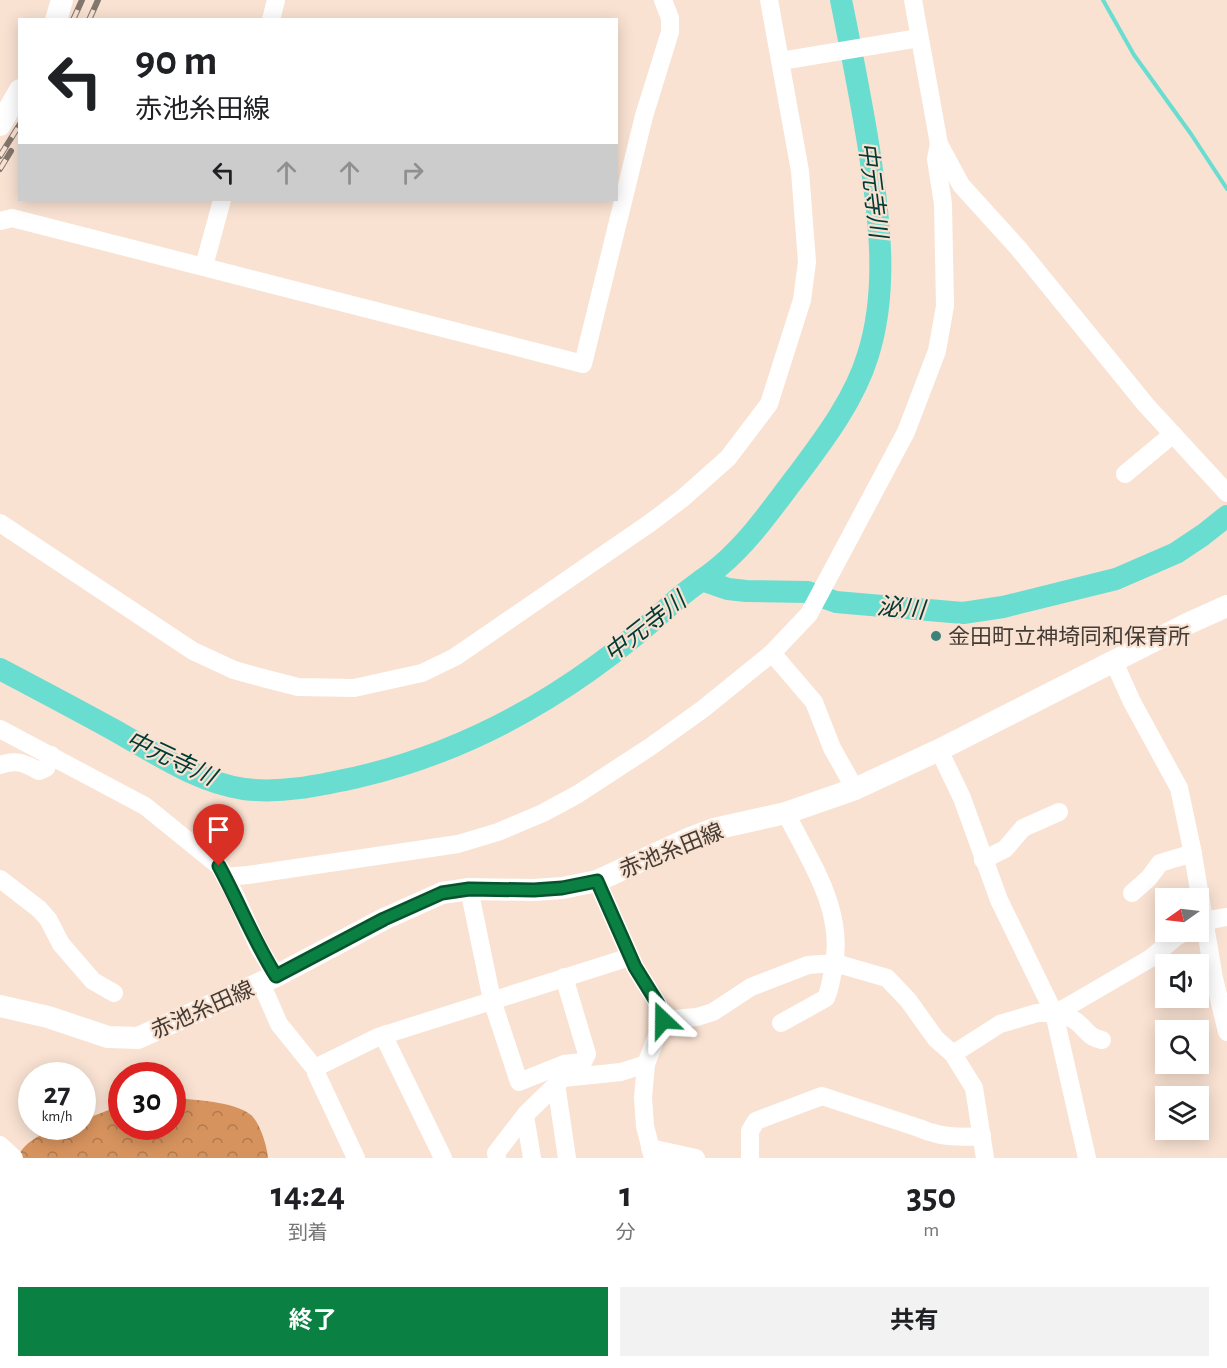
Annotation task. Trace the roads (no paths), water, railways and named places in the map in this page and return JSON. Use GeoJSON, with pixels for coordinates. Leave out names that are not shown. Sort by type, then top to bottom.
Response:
{"type":"FeatureCollection","features":[{"type":"Feature","properties":{"kind":"main road"},"geometry":{"type":"LineString","coordinates":[[57,18],[62,0]]}},
{"type":"Feature","properties":{"kind":"main road"},"geometry":{"type":"LineString","coordinates":[[1,120],[18,93]]}},
{"type":"Feature","properties":{"kind":"main road","name":"赤池糸田線"},"geometry":{"type":"LineString","coordinates":[[0,1006],[48,1017],[108,1037],[138,1038],[269,979],[384,919],[442,893],[469,889],[543,889],[597,881],[706,832],[786,813],[855,789],[939,750],[1227,606]]}},
{"type":"Feature","properties":{"kind":"street"},"geometry":{"type":"LineString","coordinates":[[272,18],[276,0]]}},
{"type":"Feature","properties":{"kind":"street"},"geometry":{"type":"LineString","coordinates":[[0,235],[6,219],[204,266],[396,318],[583,364],[644,116],[670,32],[670,18],[663,0]]}},
{"type":"Feature","properties":{"kind":"street"},"geometry":{"type":"LineString","coordinates":[[0,523],[193,651],[253,676],[298,687],[354,688],[422,673],[455,657],[683,498],[728,458],[769,404],[802,300],[807,262],[800,171],[783,59],[769,0]]}},
{"type":"Feature","properties":{"kind":"street"},"geometry":{"type":"LineString","coordinates":[[913,0],[915,39],[939,144],[961,185],[1019,249],[1146,405],[1227,493]]}},
{"type":"Feature","properties":{"kind":"street"},"geometry":{"type":"LineString","coordinates":[[783,59],[915,39]]}},
{"type":"Feature","properties":{"kind":"street"},"geometry":{"type":"LineString","coordinates":[[225,877],[458,844],[498,832],[543,813],[578,794],[650,747],[703,709],[772,653],[809,614],[843,554],[906,432],[937,351],[945,306],[944,204],[936,159],[939,144]]}},
{"type":"Feature","properties":{"kind":"street"},"geometry":{"type":"LineString","coordinates":[[204,266],[222,201]]}},
{"type":"Feature","properties":{"kind":"street"},"geometry":{"type":"LineString","coordinates":[[1125,474],[1173,434]]}},
{"type":"Feature","properties":{"kind":"street"},"geometry":{"type":"LineString","coordinates":[[772,653],[814,702],[832,748],[855,789]]}},
{"type":"Feature","properties":{"kind":"street"},"geometry":{"type":"LineString","coordinates":[[1114,662],[1132,702],[1179,788],[1197,888]]}},
{"type":"Feature","properties":{"kind":"street"},"geometry":{"type":"LineString","coordinates":[[0,729],[145,806],[219,866],[258,946],[269,979],[279,1024],[312,1065],[317,1066],[386,1034],[630,957]]}},
{"type":"Feature","properties":{"kind":"street"},"geometry":{"type":"LineString","coordinates":[[939,750],[962,798],[999,900],[1058,1011],[1087,1158]]}},
{"type":"Feature","properties":{"kind":"street"},"geometry":{"type":"LineString","coordinates":[[0,765],[11,761],[22,762],[39,771],[46,768],[51,755]]}},
{"type":"Feature","properties":{"kind":"street"},"geometry":{"type":"LineString","coordinates":[[983,860],[1005,849],[1023,828],[1059,812]]}},
{"type":"Feature","properties":{"kind":"street"},"geometry":{"type":"LineString","coordinates":[[781,1023],[826,998],[835,963],[837,927],[831,902],[786,813]]}},
{"type":"Feature","properties":{"kind":"street"},"geometry":{"type":"LineString","coordinates":[[1132,893],[1149,878],[1160,863],[1192,853]]}},
{"type":"Feature","properties":{"kind":"street"},"geometry":{"type":"LineString","coordinates":[[0,879],[44,914],[61,944],[93,981],[114,993]]}},
{"type":"Feature","properties":{"kind":"street"},"geometry":{"type":"LineString","coordinates":[[597,881],[630,957],[658,1004],[663,1020],[646,1064],[643,1098],[645,1126],[652,1153],[696,1158]]}},
{"type":"Feature","properties":{"kind":"street"},"geometry":{"type":"LineString","coordinates":[[469,889],[492,1000],[519,1082],[564,1064],[583,1062],[587,1054],[564,977]]}},
{"type":"Feature","properties":{"kind":"street"},"geometry":{"type":"LineString","coordinates":[[1209,921],[1227,917]]}},
{"type":"Feature","properties":{"kind":"street"},"geometry":{"type":"LineString","coordinates":[[953,1054],[1000,1024],[1037,1013],[1058,1011],[1151,958],[1170,942]]}},
{"type":"Feature","properties":{"kind":"street"},"geometry":{"type":"LineString","coordinates":[[1206,942],[1227,1032]]}},
{"type":"Feature","properties":{"kind":"street"},"geometry":{"type":"LineString","coordinates":[[663,1020],[697,1017],[713,1012],[751,987],[808,965],[835,963],[887,978],[908,1000],[936,1039],[953,1054],[974,1088],[985,1158]]}},
{"type":"Feature","properties":{"kind":"street"},"geometry":{"type":"LineString","coordinates":[[1058,1011],[1077,1023],[1086,1033],[1102,1040]]}},
{"type":"Feature","properties":{"kind":"street"},"geometry":{"type":"LineString","coordinates":[[386,1034],[387,1043],[443,1158]]}},
{"type":"Feature","properties":{"kind":"street"},"geometry":{"type":"LineString","coordinates":[[497,1158],[496,1153],[525,1116],[563,1078],[621,1072],[646,1064]]}},
{"type":"Feature","properties":{"kind":"street"},"geometry":{"type":"LineString","coordinates":[[317,1066],[316,1073],[357,1158]]}},
{"type":"Feature","properties":{"kind":"street"},"geometry":{"type":"LineString","coordinates":[[556,1084],[567,1158]]}},
{"type":"Feature","properties":{"kind":"street"},"geometry":{"type":"LineString","coordinates":[[750,1158],[750,1131],[756,1122],[822,1096],[931,1134],[982,1136]]}},
{"type":"Feature","properties":{"kind":"street"},"geometry":{"type":"LineString","coordinates":[[525,1116],[532,1158]]}},
{"type":"Feature","properties":{"kind":"street"},"geometry":{"type":"LineString","coordinates":[[0,1145],[14,1158]]}},
{"type":"Feature","properties":{"kind":"waterway","name":"中元寺川"},"geometry":{"type":"LineString","coordinates":[[0,669],[193,773],[244,789],[273,790],[301,788],[358,777],[403,765],[446,749],[528,710],[605,660],[680,596],[720,566],[752,533],[839,417],[856,387],[868,355],[878,304],[879,226],[866,130],[841,0]]}},
{"type":"Feature","properties":{"kind":"waterway"},"geometry":{"type":"LineString","coordinates":[[1103,0],[1134,55],[1227,189]]}},
{"type":"Feature","properties":{"kind":"waterway","name":"泌川"},"geometry":{"type":"LineString","coordinates":[[702,580],[728,589],[808,592],[836,602],[963,613],[1003,607],[1116,579],[1176,553],[1227,516]]}},
{"type":"Feature","properties":{"kind":"railway"},"geometry":{"type":"LineString","coordinates":[[74,18],[82,0]]}},
{"type":"Feature","properties":{"kind":"railway"},"geometry":{"type":"LineString","coordinates":[[90,18],[98,0]]}},
{"type":"Feature","properties":{"kind":"railway"},"geometry":{"type":"LineString","coordinates":[[0,156],[18,127]]}},
{"type":"Feature","properties":{"kind":"railway"},"geometry":{"type":"LineString","coordinates":[[0,169],[11,151]]}},
{"type":"Feature","properties":{"kind":"place","name":"金田町立神埼同和保育所"},"geometry":{"type":"Point","coordinates":[936,636]}}]}
